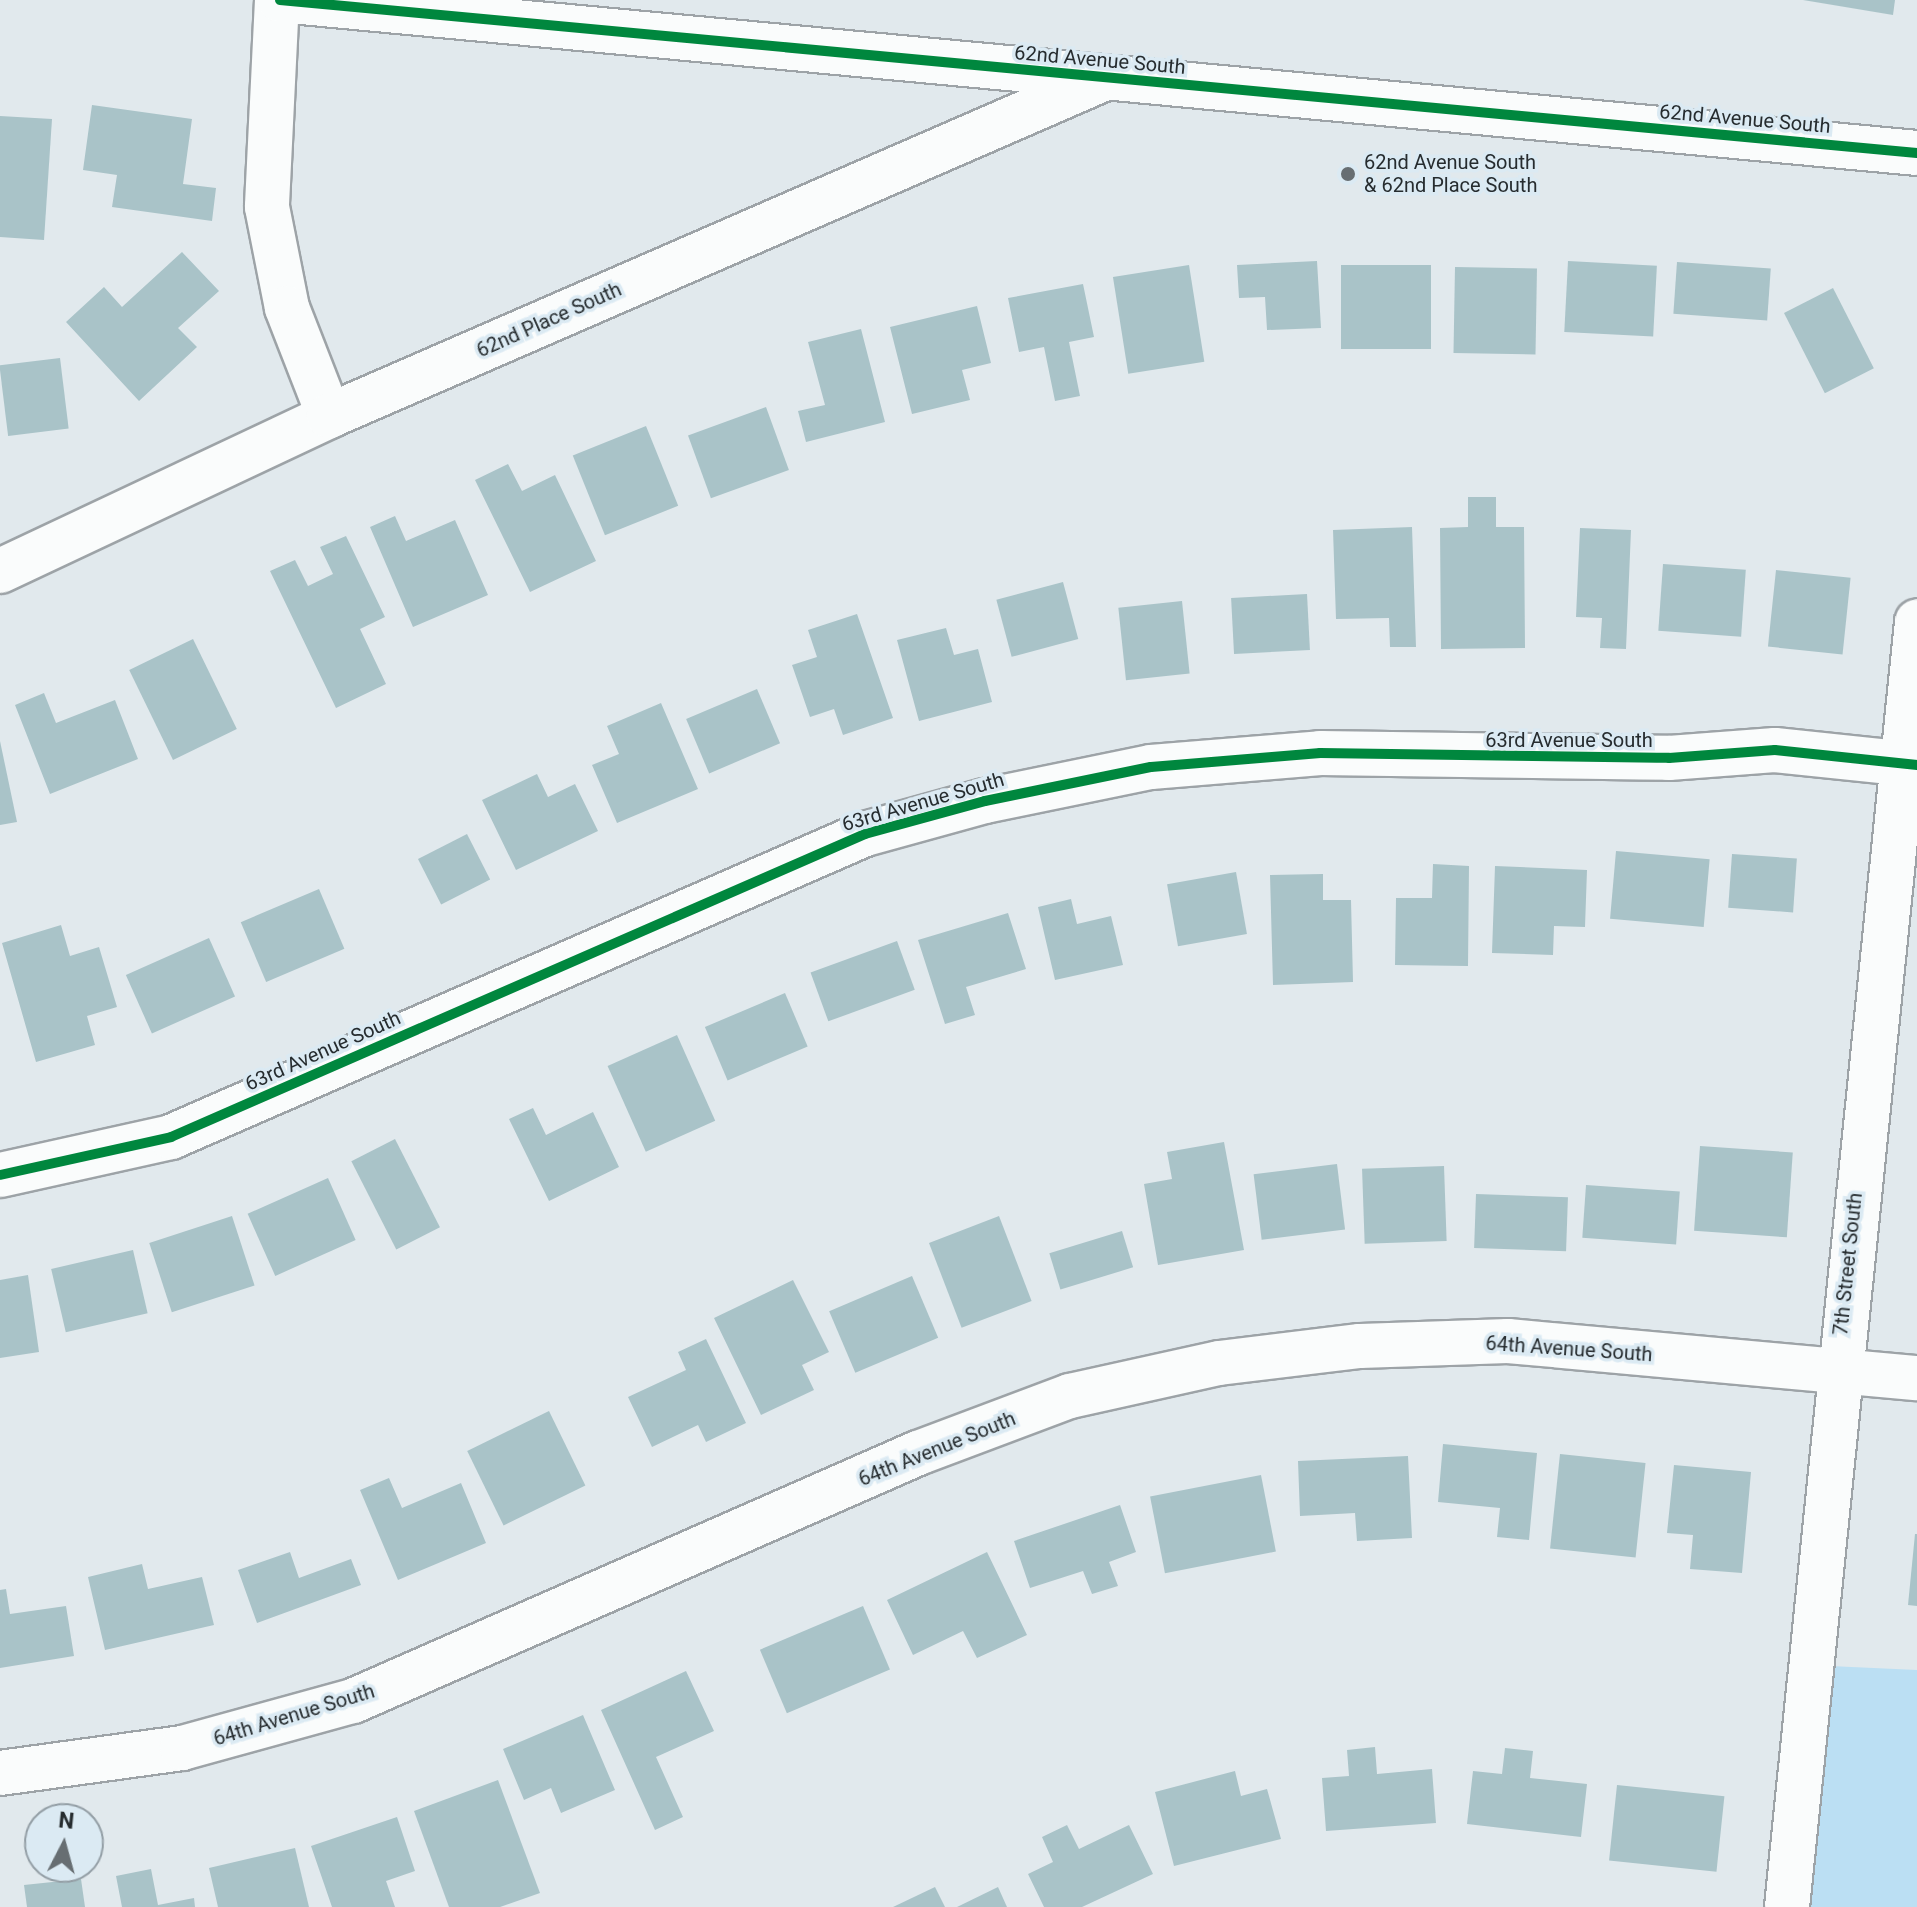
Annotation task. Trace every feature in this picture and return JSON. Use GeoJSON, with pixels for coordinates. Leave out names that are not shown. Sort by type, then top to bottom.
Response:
{"type":"FeatureCollection","features":[{"type":"Feature","properties":{"kind":"street","name":"62nd Avenue South"},"geometry":{"type":"LineString","coordinates":[[278,0],[1917,153]]}},
{"type":"Feature","properties":{"kind":"street"},"geometry":{"type":"LineString","coordinates":[[278,0],[267,207],[287,308],[329,416]]}},
{"type":"Feature","properties":{"kind":"street","name":"62nd Place South"},"geometry":{"type":"LineString","coordinates":[[0,571],[329,416],[1103,79]]}},
{"type":"Feature","properties":{"kind":"street","name":"7th Street South"},"geometry":{"type":"LineString","coordinates":[[1787,1907],[1836,1370],[1909,765],[1917,622]]}},
{"type":"Feature","properties":{"kind":"street","name":"63rd Avenue South"},"geometry":{"type":"LineString","coordinates":[[0,1175],[171,1137],[865,834],[985,801],[1151,767],[1320,753],[1669,758],[1775,750],[1909,765]]}},
{"type":"Feature","properties":{"kind":"street","name":"64th Avenue South"},"geometry":{"type":"LineString","coordinates":[[0,1773],[182,1748],[353,1701],[918,1453],[1070,1396],[1204,1366],[1360,1346],[1508,1341],[1917,1378]]}},
{"type":"Feature","properties":{"kind":"shaded area"},"geometry":{"type":"Polygon","coordinates":[[[1830,1666],[1917,1670],[1917,1907],[1808,1907],[1830,1666]]]}},
{"type":"Feature","properties":{"kind":"building"},"geometry":{"type":"Polygon","coordinates":[[[1803,0],[1895,0],[1893,15],[1803,0]]]}},
{"type":"Feature","properties":{"kind":"building"},"geometry":{"type":"Polygon","coordinates":[[[92,105],[192,119],[183,184],[216,188],[212,221],[112,207],[117,175],[83,170],[92,105]]]}},
{"type":"Feature","properties":{"kind":"building"},"geometry":{"type":"Polygon","coordinates":[[[0,116],[52,119],[44,240],[0,237],[0,116]]]}},
{"type":"Feature","properties":{"kind":"building"},"geometry":{"type":"Polygon","coordinates":[[[182,252],[219,291],[178,328],[197,347],[139,401],[66,322],[104,287],[122,307],[182,252]]]}},
{"type":"Feature","properties":{"kind":"building"},"geometry":{"type":"Polygon","coordinates":[[[1317,261],[1321,328],[1267,330],[1265,297],[1239,298],[1237,265],[1317,261]]]}},
{"type":"Feature","properties":{"kind":"building"},"geometry":{"type":"Polygon","coordinates":[[[1568,261],[1657,266],[1653,337],[1564,332],[1568,261]]]}},
{"type":"Feature","properties":{"kind":"building"},"geometry":{"type":"Polygon","coordinates":[[[1677,262],[1771,269],[1767,320],[1673,314],[1677,262]]]}},
{"type":"Feature","properties":{"kind":"building"},"geometry":{"type":"Polygon","coordinates":[[[1189,265],[1204,362],[1128,374],[1113,277],[1189,265]]]}},
{"type":"Feature","properties":{"kind":"building"},"geometry":{"type":"Polygon","coordinates":[[[1341,265],[1431,265],[1431,349],[1341,349],[1341,265]]]}},
{"type":"Feature","properties":{"kind":"building"},"geometry":{"type":"Polygon","coordinates":[[[1455,267],[1537,268],[1535,354],[1453,353],[1455,267]]]}},
{"type":"Feature","properties":{"kind":"building"},"geometry":{"type":"Polygon","coordinates":[[[1083,284],[1094,337],[1069,342],[1080,396],[1055,401],[1044,347],[1019,352],[1008,298],[1083,284]]]}},
{"type":"Feature","properties":{"kind":"building"},"geometry":{"type":"Polygon","coordinates":[[[1833,288],[1874,368],[1825,393],[1784,313],[1833,288]]]}},
{"type":"Feature","properties":{"kind":"building"},"geometry":{"type":"Polygon","coordinates":[[[977,306],[991,363],[962,370],[970,400],[912,414],[890,327],[977,306]]]}},
{"type":"Feature","properties":{"kind":"building"},"geometry":{"type":"Polygon","coordinates":[[[861,329],[885,422],[806,442],[798,411],[825,405],[808,342],[861,329]]]}},
{"type":"Feature","properties":{"kind":"building"},"geometry":{"type":"Polygon","coordinates":[[[60,358],[69,428],[8,436],[0,365],[60,358]]]}},
{"type":"Feature","properties":{"kind":"building"},"geometry":{"type":"Polygon","coordinates":[[[766,407],[789,470],[711,498],[688,435],[766,407]]]}},
{"type":"Feature","properties":{"kind":"building"},"geometry":{"type":"Polygon","coordinates":[[[646,426],[678,506],[605,535],[573,456],[646,426]]]}},
{"type":"Feature","properties":{"kind":"building"},"geometry":{"type":"Polygon","coordinates":[[[508,464],[522,491],[555,475],[596,561],[530,592],[475,480],[508,464]]]}},
{"type":"Feature","properties":{"kind":"building"},"geometry":{"type":"Polygon","coordinates":[[[1468,497],[1496,497],[1496,527],[1524,527],[1525,648],[1441,649],[1440,528],[1468,527],[1468,497]]]}},
{"type":"Feature","properties":{"kind":"building"},"geometry":{"type":"Polygon","coordinates":[[[395,516],[406,541],[455,520],[488,595],[413,627],[370,527],[395,516]]]}},
{"type":"Feature","properties":{"kind":"building"},"geometry":{"type":"Polygon","coordinates":[[[1412,527],[1416,647],[1390,647],[1389,618],[1336,619],[1333,530],[1412,527]]]}},
{"type":"Feature","properties":{"kind":"building"},"geometry":{"type":"Polygon","coordinates":[[[1580,528],[1631,530],[1626,649],[1600,648],[1602,618],[1576,617],[1580,528]]]}},
{"type":"Feature","properties":{"kind":"building"},"geometry":{"type":"Polygon","coordinates":[[[346,536],[385,617],[360,629],[386,684],[336,708],[270,571],[295,560],[308,586],[333,574],[320,547],[346,536]]]}},
{"type":"Feature","properties":{"kind":"building"},"geometry":{"type":"Polygon","coordinates":[[[1663,564],[1746,570],[1741,637],[1658,631],[1663,564]]]}},
{"type":"Feature","properties":{"kind":"building"},"geometry":{"type":"Polygon","coordinates":[[[1776,570],[1851,578],[1843,654],[1768,647],[1776,570]]]}},
{"type":"Feature","properties":{"kind":"building"},"geometry":{"type":"Polygon","coordinates":[[[1063,582],[1078,639],[1012,657],[996,600],[1063,582]]]}},
{"type":"Feature","properties":{"kind":"building"},"geometry":{"type":"Polygon","coordinates":[[[1307,594],[1310,650],[1234,654],[1231,598],[1307,594]]]}},
{"type":"Feature","properties":{"kind":"building"},"geometry":{"type":"Polygon","coordinates":[[[1182,601],[1190,674],[1126,680],[1118,608],[1182,601]]]}},
{"type":"Feature","properties":{"kind":"building"},"geometry":{"type":"Polygon","coordinates":[[[857,614],[893,718],[843,735],[834,709],[810,717],[792,665],[817,657],[808,630],[857,614]]]}},
{"type":"Feature","properties":{"kind":"building"},"geometry":{"type":"Polygon","coordinates":[[[946,628],[954,655],[978,649],[992,702],[919,721],[897,640],[946,628]]]}},
{"type":"Feature","properties":{"kind":"building"},"geometry":{"type":"Polygon","coordinates":[[[193,639],[237,729],[173,760],[129,670],[193,639]]]}},
{"type":"Feature","properties":{"kind":"building"},"geometry":{"type":"Polygon","coordinates":[[[757,689],[780,743],[709,773],[686,719],[757,689]]]}},
{"type":"Feature","properties":{"kind":"building"},"geometry":{"type":"Polygon","coordinates":[[[44,693],[56,723],[115,700],[138,759],[50,794],[15,705],[44,693]]]}},
{"type":"Feature","properties":{"kind":"building"},"geometry":{"type":"Polygon","coordinates":[[[661,703],[698,789],[617,823],[592,765],[619,754],[607,726],[661,703]]]}},
{"type":"Feature","properties":{"kind":"building"},"geometry":{"type":"Polygon","coordinates":[[[0,741],[17,822],[0,825],[0,741]]]}},
{"type":"Feature","properties":{"kind":"building"},"geometry":{"type":"Polygon","coordinates":[[[537,774],[548,797],[575,784],[598,831],[516,870],[482,800],[537,774]]]}},
{"type":"Feature","properties":{"kind":"building"},"geometry":{"type":"Polygon","coordinates":[[[467,834],[490,879],[441,904],[418,859],[467,834]]]}},
{"type":"Feature","properties":{"kind":"building"},"geometry":{"type":"Polygon","coordinates":[[[1616,851],[1710,859],[1704,927],[1610,919],[1616,851]]]}},
{"type":"Feature","properties":{"kind":"building"},"geometry":{"type":"Polygon","coordinates":[[[1732,854],[1797,859],[1793,912],[1728,908],[1732,854]]]}},
{"type":"Feature","properties":{"kind":"building"},"geometry":{"type":"Polygon","coordinates":[[[1433,864],[1469,866],[1468,966],[1395,965],[1396,898],[1432,898],[1433,864]]]}},
{"type":"Feature","properties":{"kind":"building"},"geometry":{"type":"Polygon","coordinates":[[[1495,866],[1587,870],[1585,927],[1554,926],[1553,955],[1492,953],[1495,866]]]}},
{"type":"Feature","properties":{"kind":"building"},"geometry":{"type":"Polygon","coordinates":[[[1236,872],[1247,934],[1178,946],[1167,884],[1236,872]]]}},
{"type":"Feature","properties":{"kind":"building"},"geometry":{"type":"Polygon","coordinates":[[[1323,874],[1323,900],[1351,900],[1353,982],[1273,985],[1270,875],[1323,874]]]}},
{"type":"Feature","properties":{"kind":"building"},"geometry":{"type":"Polygon","coordinates":[[[319,889],[344,949],[266,982],[241,922],[319,889]]]}},
{"type":"Feature","properties":{"kind":"building"},"geometry":{"type":"Polygon","coordinates":[[[1071,899],[1077,924],[1111,916],[1123,965],[1055,980],[1038,907],[1071,899]]]}},
{"type":"Feature","properties":{"kind":"building"},"geometry":{"type":"Polygon","coordinates":[[[1008,913],[1026,969],[966,987],[975,1015],[945,1024],[918,940],[1008,913]]]}},
{"type":"Feature","properties":{"kind":"building"},"geometry":{"type":"Polygon","coordinates":[[[61,925],[70,956],[99,947],[117,1007],[87,1016],[95,1045],[36,1062],[2,943],[61,925]]]}},
{"type":"Feature","properties":{"kind":"building"},"geometry":{"type":"Polygon","coordinates":[[[209,938],[235,996],[152,1033],[126,975],[209,938]]]}},
{"type":"Feature","properties":{"kind":"building"},"geometry":{"type":"Polygon","coordinates":[[[897,941],[915,990],[828,1021],[811,972],[897,941]]]}},
{"type":"Feature","properties":{"kind":"building"},"geometry":{"type":"Polygon","coordinates":[[[785,993],[808,1046],[728,1080],[705,1027],[785,993]]]}},
{"type":"Feature","properties":{"kind":"building"},"geometry":{"type":"Polygon","coordinates":[[[677,1035],[715,1121],[646,1152],[608,1066],[677,1035]]]}},
{"type":"Feature","properties":{"kind":"building"},"geometry":{"type":"Polygon","coordinates":[[[533,1108],[546,1135],[593,1112],[619,1167],[549,1201],[509,1119],[533,1108]]]}},
{"type":"Feature","properties":{"kind":"building"},"geometry":{"type":"Polygon","coordinates":[[[395,1139],[440,1227],[396,1249],[351,1161],[395,1139]]]}},
{"type":"Feature","properties":{"kind":"building"},"geometry":{"type":"Polygon","coordinates":[[[1224,1142],[1244,1250],[1158,1265],[1144,1184],[1172,1179],[1167,1152],[1224,1142]]]}},
{"type":"Feature","properties":{"kind":"building"},"geometry":{"type":"Polygon","coordinates":[[[1700,1146],[1793,1152],[1787,1237],[1694,1231],[1700,1146]]]}},
{"type":"Feature","properties":{"kind":"building"},"geometry":{"type":"Polygon","coordinates":[[[1337,1164],[1345,1230],[1262,1240],[1254,1174],[1337,1164]]]}},
{"type":"Feature","properties":{"kind":"building"},"geometry":{"type":"Polygon","coordinates":[[[1444,1166],[1447,1241],[1365,1244],[1362,1169],[1444,1166]]]}},
{"type":"Feature","properties":{"kind":"building"},"geometry":{"type":"Polygon","coordinates":[[[328,1178],[356,1240],[275,1276],[248,1214],[328,1178]]]}},
{"type":"Feature","properties":{"kind":"building"},"geometry":{"type":"Polygon","coordinates":[[[1586,1185],[1680,1192],[1676,1244],[1582,1238],[1586,1185]]]}},
{"type":"Feature","properties":{"kind":"building"},"geometry":{"type":"Polygon","coordinates":[[[1476,1194],[1568,1197],[1566,1251],[1474,1248],[1476,1194]]]}},
{"type":"Feature","properties":{"kind":"building"},"geometry":{"type":"Polygon","coordinates":[[[232,1216],[255,1285],[172,1312],[149,1243],[232,1216]]]}},
{"type":"Feature","properties":{"kind":"building"},"geometry":{"type":"Polygon","coordinates":[[[999,1216],[1032,1301],[962,1328],[929,1243],[999,1216]]]}},
{"type":"Feature","properties":{"kind":"building"},"geometry":{"type":"Polygon","coordinates":[[[1122,1231],[1133,1267],[1060,1290],[1049,1253],[1122,1231]]]}},
{"type":"Feature","properties":{"kind":"building"},"geometry":{"type":"Polygon","coordinates":[[[133,1250],[148,1313],[66,1332],[51,1269],[133,1250]]]}},
{"type":"Feature","properties":{"kind":"building"},"geometry":{"type":"Polygon","coordinates":[[[28,1275],[39,1352],[0,1358],[0,1280],[28,1275]]]}},
{"type":"Feature","properties":{"kind":"building"},"geometry":{"type":"Polygon","coordinates":[[[912,1276],[938,1338],[855,1373],[829,1311],[912,1276]]]}},
{"type":"Feature","properties":{"kind":"building"},"geometry":{"type":"Polygon","coordinates":[[[793,1280],[829,1352],[802,1365],[814,1390],[761,1415],[714,1318],[793,1280]]]}},
{"type":"Feature","properties":{"kind":"building"},"geometry":{"type":"Polygon","coordinates":[[[706,1339],[746,1423],[706,1442],[698,1425],[652,1447],[628,1397],[686,1370],[678,1352],[706,1339]]]}},
{"type":"Feature","properties":{"kind":"building"},"geometry":{"type":"Polygon","coordinates":[[[549,1411],[585,1486],[504,1525],[467,1451],[549,1411]]]}},
{"type":"Feature","properties":{"kind":"building"},"geometry":{"type":"Polygon","coordinates":[[[1443,1444],[1537,1453],[1529,1540],[1497,1537],[1500,1508],[1438,1502],[1443,1444]]]}},
{"type":"Feature","properties":{"kind":"building"},"geometry":{"type":"Polygon","coordinates":[[[1560,1454],[1646,1463],[1636,1557],[1550,1548],[1560,1454]]]}},
{"type":"Feature","properties":{"kind":"building"},"geometry":{"type":"Polygon","coordinates":[[[1408,1456],[1412,1538],[1357,1541],[1355,1513],[1300,1516],[1298,1461],[1408,1456]]]}},
{"type":"Feature","properties":{"kind":"building"},"geometry":{"type":"Polygon","coordinates":[[[1674,1465],[1751,1472],[1742,1573],[1690,1569],[1693,1535],[1667,1533],[1674,1465]]]}},
{"type":"Feature","properties":{"kind":"building"},"geometry":{"type":"Polygon","coordinates":[[[1261,1475],[1276,1552],[1165,1573],[1150,1497],[1261,1475]]]}},
{"type":"Feature","properties":{"kind":"building"},"geometry":{"type":"Polygon","coordinates":[[[389,1478],[402,1508],[461,1483],[486,1543],[398,1580],[360,1490],[389,1478]]]}},
{"type":"Feature","properties":{"kind":"building"},"geometry":{"type":"Polygon","coordinates":[[[1120,1505],[1136,1552],[1109,1562],[1118,1586],[1092,1594],[1083,1571],[1030,1588],[1014,1541],[1120,1505]]]}},
{"type":"Feature","properties":{"kind":"building"},"geometry":{"type":"Polygon","coordinates":[[[1917,1534],[1917,1606],[1908,1605],[1917,1534]]]}},
{"type":"Feature","properties":{"kind":"building"},"geometry":{"type":"Polygon","coordinates":[[[290,1552],[299,1578],[351,1559],[361,1585],[257,1623],[238,1570],[290,1552]]]}},
{"type":"Feature","properties":{"kind":"building"},"geometry":{"type":"Polygon","coordinates":[[[987,1552],[1027,1635],[977,1658],[963,1631],[913,1655],[887,1600],[987,1552]]]}},
{"type":"Feature","properties":{"kind":"building"},"geometry":{"type":"Polygon","coordinates":[[[142,1564],[148,1589],[202,1577],[214,1625],[105,1650],[88,1577],[142,1564]]]}},
{"type":"Feature","properties":{"kind":"building"},"geometry":{"type":"Polygon","coordinates":[[[6,1589],[10,1614],[66,1606],[74,1656],[0,1668],[0,1590],[6,1589]]]}},
{"type":"Feature","properties":{"kind":"building"},"geometry":{"type":"Polygon","coordinates":[[[863,1606],[890,1670],[787,1713],[760,1650],[863,1606]]]}},
{"type":"Feature","properties":{"kind":"building"},"geometry":{"type":"Polygon","coordinates":[[[686,1671],[714,1731],[656,1757],[683,1817],[655,1830],[601,1710],[686,1671]]]}},
{"type":"Feature","properties":{"kind":"building"},"geometry":{"type":"Polygon","coordinates":[[[583,1715],[615,1790],[561,1813],[551,1788],[524,1800],[503,1749],[583,1715]]]}},
{"type":"Feature","properties":{"kind":"building"},"geometry":{"type":"Polygon","coordinates":[[[1375,1747],[1377,1774],[1432,1769],[1436,1823],[1326,1831],[1322,1778],[1349,1776],[1347,1750],[1375,1747]]]}},
{"type":"Feature","properties":{"kind":"building"},"geometry":{"type":"Polygon","coordinates":[[[1505,1748],[1533,1751],[1530,1778],[1587,1784],[1581,1837],[1467,1824],[1473,1771],[1502,1774],[1505,1748]]]}},
{"type":"Feature","properties":{"kind":"building"},"geometry":{"type":"Polygon","coordinates":[[[1235,1771],[1241,1796],[1267,1789],[1281,1839],[1174,1866],[1155,1792],[1235,1771]]]}},
{"type":"Feature","properties":{"kind":"building"},"geometry":{"type":"Polygon","coordinates":[[[498,1780],[540,1893],[500,1907],[449,1907],[414,1811],[498,1780]]]}},
{"type":"Feature","properties":{"kind":"building"},"geometry":{"type":"Polygon","coordinates":[[[1617,1785],[1724,1796],[1716,1872],[1609,1861],[1617,1785]]]}},
{"type":"Feature","properties":{"kind":"building"},"geometry":{"type":"Polygon","coordinates":[[[397,1817],[415,1871],[386,1881],[395,1907],[332,1907],[311,1846],[397,1817]]]}},
{"type":"Feature","properties":{"kind":"building"},"geometry":{"type":"Polygon","coordinates":[[[1067,1825],[1079,1849],[1129,1825],[1153,1874],[1082,1907],[1044,1907],[1028,1874],[1053,1862],[1042,1837],[1067,1825]]]}},
{"type":"Feature","properties":{"kind":"building"},"geometry":{"type":"Polygon","coordinates":[[[295,1848],[309,1907],[218,1907],[209,1868],[295,1848]]]}},
{"type":"Feature","properties":{"kind":"building"},"geometry":{"type":"Polygon","coordinates":[[[151,1869],[158,1905],[194,1898],[195,1907],[122,1907],[116,1876],[151,1869]]]}},
{"type":"Feature","properties":{"kind":"building"},"geometry":{"type":"Polygon","coordinates":[[[82,1883],[85,1907],[27,1907],[24,1885],[82,1883]]]}},
{"type":"Feature","properties":{"kind":"building"},"geometry":{"type":"Polygon","coordinates":[[[935,1887],[945,1907],[893,1907],[935,1887]]]}},
{"type":"Feature","properties":{"kind":"building"},"geometry":{"type":"Polygon","coordinates":[[[998,1887],[1007,1907],[957,1907],[998,1887]]]}},
{"type":"Feature","properties":{"kind":"cycle path"},"geometry":{"type":"LineString","coordinates":[[280,0],[1917,153]]}},
{"type":"Feature","properties":{"kind":"cycle path"},"geometry":{"type":"LineString","coordinates":[[0,1175],[171,1137],[865,834],[985,801],[1151,767],[1320,753],[1669,758],[1775,750],[1917,765]]}},
{"type":"Feature","properties":{"kind":"place","name":"62nd Avenue South & 62nd Place South"},"geometry":{"type":"Point","coordinates":[1348,174]}}]}
